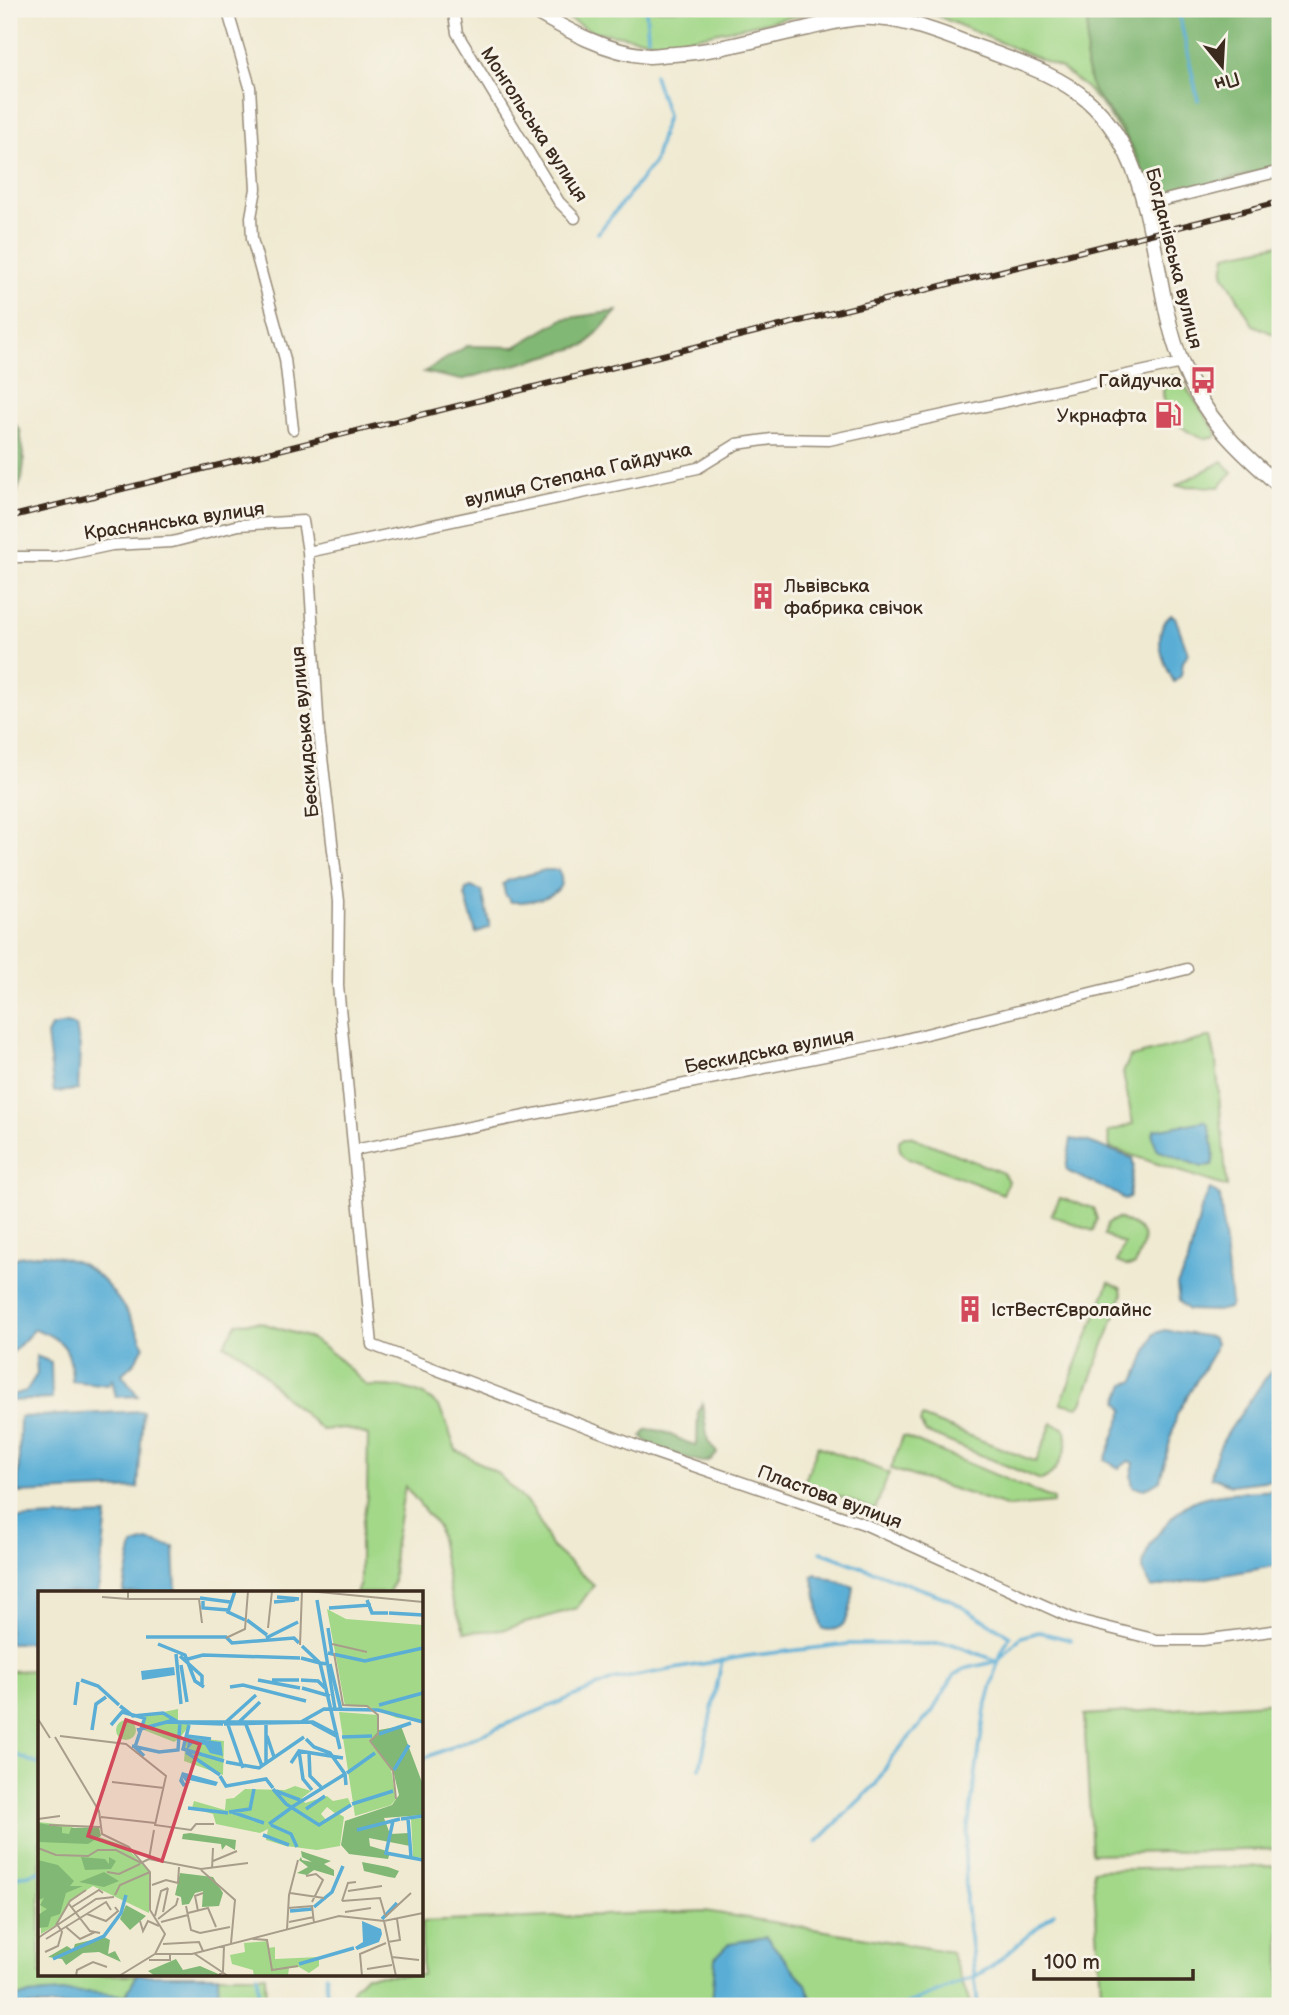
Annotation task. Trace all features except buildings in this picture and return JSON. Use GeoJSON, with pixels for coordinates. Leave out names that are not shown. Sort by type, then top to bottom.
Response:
{"type":"FeatureCollection","features":[{"type":"Feature","properties":{"kind":"main road","name":"Богданівська вулиця"},"geometry":{"type":"LineString","coordinates":[[531,9],[602,45],[648,56],[702,52],[861,18],[891,20],[921,27],[1043,71],[1086,99],[1110,124],[1127,155],[1145,205],[1166,309],[1182,363],[1209,416],[1237,449],[1280,486]]}},
{"type":"Feature","properties":{"kind":"street"},"geometry":{"type":"LineString","coordinates":[[227,9],[250,87],[256,189],[251,217],[252,239],[285,359],[293,429]]}},
{"type":"Feature","properties":{"kind":"street","name":"Монгольська вулиця"},"geometry":{"type":"LineString","coordinates":[[453,9],[457,33],[559,202],[575,218]]}},
{"type":"Feature","properties":{"kind":"street"},"geometry":{"type":"LineString","coordinates":[[1145,205],[1280,171]]}},
{"type":"Feature","properties":{"kind":"street","name":"вулиця Степана Гайдучка"},"geometry":{"type":"LineString","coordinates":[[308,552],[698,468],[737,444],[772,439],[829,440],[1182,363]]}},
{"type":"Feature","properties":{"kind":"street","name":"Бескидська вулиця"},"geometry":{"type":"LineString","coordinates":[[303,521],[308,552],[319,732],[339,901],[338,986],[372,1345]]}},
{"type":"Feature","properties":{"kind":"street","name":"Краснянська вулиця"},"geometry":{"type":"LineString","coordinates":[[9,556],[55,557],[112,545],[172,542],[239,525],[303,521]]}},
{"type":"Feature","properties":{"kind":"street","name":"Бескидська вулиця"},"geometry":{"type":"LineString","coordinates":[[354,1150],[890,1043],[1187,969]]}},
{"type":"Feature","properties":{"kind":"street","name":"Пластова вулиця"},"geometry":{"type":"LineString","coordinates":[[372,1345],[650,1451],[864,1524],[1074,1619],[1157,1640],[1203,1640],[1280,1630]]}},
{"type":"Feature","properties":{"kind":"green space"},"geometry":{"type":"Polygon","coordinates":[[[551,9],[842,9],[666,43],[591,31],[551,9]]]}},
{"type":"Feature","properties":{"kind":"green space"},"geometry":{"type":"Polygon","coordinates":[[[898,9],[1280,9],[1280,168],[1159,200],[1149,196],[1125,139],[1102,105],[1061,68],[933,14],[898,9]]]}},
{"type":"Feature","properties":{"kind":"green space"},"geometry":{"type":"Polygon","coordinates":[[[1088,9],[1280,9],[1280,166],[1159,197],[1147,189],[1140,163],[1123,131],[1092,89],[1086,66],[1088,9]]]}},
{"type":"Feature","properties":{"kind":"green space"},"geometry":{"type":"Polygon","coordinates":[[[1280,244],[1280,337],[1253,325],[1223,273],[1226,255],[1280,244]]]}},
{"type":"Feature","properties":{"kind":"green space"},"geometry":{"type":"Polygon","coordinates":[[[617,311],[586,345],[461,380],[424,372],[467,346],[515,347],[563,319],[617,311]]]}},
{"type":"Feature","properties":{"kind":"green space"},"geometry":{"type":"Polygon","coordinates":[[[1170,376],[1181,380],[1217,433],[1216,437],[1205,438],[1193,434],[1174,418],[1163,396],[1164,385],[1170,376]]]}},
{"type":"Feature","properties":{"kind":"green space"},"geometry":{"type":"Polygon","coordinates":[[[9,418],[20,430],[24,462],[22,479],[16,494],[9,497],[9,418]]]}},
{"type":"Feature","properties":{"kind":"green space"},"geometry":{"type":"Polygon","coordinates":[[[1223,461],[1232,473],[1219,487],[1175,486],[1223,461]]]}},
{"type":"Feature","properties":{"kind":"green space"},"geometry":{"type":"Polygon","coordinates":[[[1211,1037],[1216,1061],[1227,1187],[1110,1148],[1108,1132],[1133,1124],[1123,1073],[1130,1057],[1211,1037]]]}},
{"type":"Feature","properties":{"kind":"green space"},"geometry":{"type":"Polygon","coordinates":[[[904,1136],[910,1136],[1003,1173],[1008,1181],[1003,1194],[906,1157],[899,1146],[899,1141],[904,1136]]]}},
{"type":"Feature","properties":{"kind":"green space"},"geometry":{"type":"Polygon","coordinates":[[[1060,1198],[1093,1208],[1097,1219],[1093,1231],[1051,1215],[1060,1198]]]}},
{"type":"Feature","properties":{"kind":"green space"},"geometry":{"type":"Polygon","coordinates":[[[1118,1218],[1136,1227],[1143,1235],[1144,1240],[1135,1265],[1127,1266],[1117,1262],[1124,1244],[1104,1235],[1108,1223],[1118,1218]]]}},
{"type":"Feature","properties":{"kind":"green space"},"geometry":{"type":"Polygon","coordinates":[[[1109,1282],[1121,1288],[1122,1296],[1082,1403],[1078,1407],[1061,1403],[1109,1282]]]}},
{"type":"Feature","properties":{"kind":"green space"},"geometry":{"type":"Polygon","coordinates":[[[258,1322],[310,1338],[336,1356],[367,1386],[412,1390],[429,1398],[445,1419],[456,1450],[496,1472],[533,1509],[551,1546],[594,1585],[577,1608],[502,1630],[465,1632],[451,1597],[438,1527],[405,1486],[390,1591],[357,1591],[360,1584],[360,1539],[367,1496],[368,1435],[345,1428],[322,1430],[285,1397],[250,1360],[224,1345],[237,1323],[258,1322]]]}},
{"type":"Feature","properties":{"kind":"green space"},"geometry":{"type":"Polygon","coordinates":[[[702,1403],[708,1441],[717,1453],[710,1460],[704,1462],[659,1449],[649,1445],[642,1436],[646,1430],[659,1430],[697,1445],[698,1411],[702,1403]]]}},
{"type":"Feature","properties":{"kind":"green space"},"geometry":{"type":"Polygon","coordinates":[[[922,1417],[1036,1462],[1052,1423],[1065,1429],[1065,1450],[1057,1466],[1041,1480],[925,1432],[920,1423],[922,1417]]]}},
{"type":"Feature","properties":{"kind":"green space"},"geometry":{"type":"Polygon","coordinates":[[[903,1436],[1053,1499],[1053,1503],[1009,1507],[891,1469],[903,1436]]]}},
{"type":"Feature","properties":{"kind":"green space"},"geometry":{"type":"Polygon","coordinates":[[[818,1446],[889,1473],[875,1510],[804,1483],[818,1446]]]}},
{"type":"Feature","properties":{"kind":"green space"},"geometry":{"type":"Polygon","coordinates":[[[38,1670],[38,1976],[265,1976],[266,2006],[9,2006],[9,1671],[38,1670]]]}},
{"type":"Feature","properties":{"kind":"green space"},"geometry":{"type":"Polygon","coordinates":[[[1280,1702],[1280,1849],[1092,1854],[1084,1715],[1280,1702]]]}},
{"type":"Feature","properties":{"kind":"green space"},"geometry":{"type":"Polygon","coordinates":[[[1280,1866],[1280,2006],[1102,2006],[1093,1870],[1280,1866]]]}},
{"type":"Feature","properties":{"kind":"green space"},"geometry":{"type":"Polygon","coordinates":[[[705,1911],[951,1952],[971,2006],[348,2006],[353,1988],[365,1976],[424,1976],[424,1922],[705,1911]]]}},
{"type":"Feature","properties":{"kind":"water"},"geometry":{"type":"Polygon","coordinates":[[[1171,615],[1175,617],[1188,653],[1183,662],[1181,676],[1174,682],[1160,647],[1161,629],[1171,615]]]}},
{"type":"Feature","properties":{"kind":"water"},"geometry":{"type":"Polygon","coordinates":[[[545,870],[558,870],[560,887],[555,892],[547,897],[511,902],[505,894],[503,884],[545,870]]]}},
{"type":"Feature","properties":{"kind":"water"},"geometry":{"type":"Polygon","coordinates":[[[471,887],[482,891],[490,927],[476,933],[465,895],[466,889],[471,887]]]}},
{"type":"Feature","properties":{"kind":"water"},"geometry":{"type":"Polygon","coordinates":[[[66,1024],[76,1026],[80,1048],[78,1090],[54,1092],[47,1035],[51,1027],[66,1024]]]}},
{"type":"Feature","properties":{"kind":"water"},"geometry":{"type":"Polygon","coordinates":[[[1204,1121],[1208,1124],[1212,1140],[1212,1166],[1202,1167],[1157,1150],[1154,1130],[1204,1121]]]}},
{"type":"Feature","properties":{"kind":"water"},"geometry":{"type":"Polygon","coordinates":[[[1071,1139],[1089,1142],[1132,1158],[1134,1168],[1130,1197],[1124,1200],[1117,1194],[1069,1172],[1066,1168],[1071,1139]]]}},
{"type":"Feature","properties":{"kind":"water"},"geometry":{"type":"Polygon","coordinates":[[[1210,1189],[1220,1196],[1231,1303],[1229,1308],[1217,1311],[1188,1310],[1179,1301],[1177,1285],[1188,1262],[1202,1206],[1210,1189]]]}},
{"type":"Feature","properties":{"kind":"water"},"geometry":{"type":"Polygon","coordinates":[[[44,1254],[72,1260],[91,1270],[127,1312],[144,1346],[135,1362],[122,1374],[138,1396],[116,1397],[112,1380],[108,1385],[72,1381],[70,1361],[64,1347],[53,1337],[35,1329],[9,1356],[9,1264],[18,1257],[44,1254]]]}},
{"type":"Feature","properties":{"kind":"water"},"geometry":{"type":"Polygon","coordinates":[[[1164,1330],[1212,1337],[1216,1343],[1177,1414],[1160,1480],[1145,1489],[1133,1487],[1131,1477],[1134,1463],[1129,1461],[1119,1468],[1105,1460],[1124,1410],[1118,1401],[1125,1384],[1135,1381],[1154,1334],[1164,1330]]]}},
{"type":"Feature","properties":{"kind":"water"},"geometry":{"type":"Polygon","coordinates":[[[36,1356],[51,1362],[52,1399],[9,1401],[9,1396],[26,1391],[37,1374],[36,1356]]]}},
{"type":"Feature","properties":{"kind":"water"},"geometry":{"type":"Polygon","coordinates":[[[1280,1362],[1280,1479],[1231,1485],[1211,1477],[1224,1439],[1266,1377],[1280,1362]]]}},
{"type":"Feature","properties":{"kind":"water"},"geometry":{"type":"Polygon","coordinates":[[[143,1411],[138,1488],[18,1493],[20,1417],[143,1411]]]}},
{"type":"Feature","properties":{"kind":"water"},"geometry":{"type":"Polygon","coordinates":[[[1280,1490],[1280,1565],[1152,1588],[1143,1568],[1144,1559],[1161,1530],[1178,1512],[1194,1501],[1213,1495],[1280,1490]]]}},
{"type":"Feature","properties":{"kind":"water"},"geometry":{"type":"Polygon","coordinates":[[[107,1515],[98,1591],[38,1591],[38,1643],[9,1643],[9,1519],[107,1515]]]}},
{"type":"Feature","properties":{"kind":"water"},"geometry":{"type":"Polygon","coordinates":[[[147,1541],[174,1547],[176,1591],[123,1591],[133,1545],[147,1541]]]}},
{"type":"Feature","properties":{"kind":"water"},"geometry":{"type":"Polygon","coordinates":[[[816,1574],[854,1587],[848,1617],[839,1628],[823,1629],[821,1625],[812,1576],[816,1574]]]}},
{"type":"Feature","properties":{"kind":"water"},"geometry":{"type":"Polygon","coordinates":[[[766,1937],[806,1984],[814,2006],[712,2006],[715,1958],[730,1943],[766,1937]]]}},
{"type":"Feature","properties":{"kind":"water"},"geometry":{"type":"Polygon","coordinates":[[[136,1976],[218,1976],[219,2006],[9,2006],[9,1998],[45,1993],[126,1995],[136,1976]]]}},
{"type":"Feature","properties":{"kind":"waterway"},"geometry":{"type":"LineString","coordinates":[[646,9],[648,37]]}},
{"type":"Feature","properties":{"kind":"waterway"},"geometry":{"type":"LineString","coordinates":[[1178,9],[1198,100]]}},
{"type":"Feature","properties":{"kind":"waterway"},"geometry":{"type":"LineString","coordinates":[[598,233],[654,163],[667,115],[654,75]]}},
{"type":"Feature","properties":{"kind":"waterway"},"geometry":{"type":"LineString","coordinates":[[821,1552],[949,1599],[1010,1636],[1001,1653],[985,1710],[965,1848],[966,1903],[978,2006]]}},
{"type":"Feature","properties":{"kind":"waterway"},"geometry":{"type":"LineString","coordinates":[[817,1842],[876,1784],[892,1757],[932,1712],[954,1675],[964,1669],[998,1661],[1021,1637],[1039,1632],[1071,1640]]}},
{"type":"Feature","properties":{"kind":"waterway"},"geometry":{"type":"LineString","coordinates":[[424,1758],[613,1680],[747,1656],[849,1644],[952,1644],[998,1661]]}},
{"type":"Feature","properties":{"kind":"waterway"},"geometry":{"type":"LineString","coordinates":[[700,1768],[722,1660]]}},
{"type":"Feature","properties":{"kind":"waterway"},"geometry":{"type":"LineString","coordinates":[[9,1752],[38,1764]]}},
{"type":"Feature","properties":{"kind":"waterway"},"geometry":{"type":"LineString","coordinates":[[9,1879],[38,1872]]}},
{"type":"Feature","properties":{"kind":"waterway"},"geometry":{"type":"LineString","coordinates":[[903,2006],[974,1977],[991,1967],[1054,1913]]}},
{"type":"Feature","properties":{"kind":"waterway"},"geometry":{"type":"LineString","coordinates":[[257,1976],[259,2006]]}},
{"type":"Feature","properties":{"kind":"waterway"},"geometry":{"type":"LineString","coordinates":[[326,1976],[327,2006]]}},
{"type":"Feature","properties":{"kind":"railway"},"geometry":{"type":"LineString","coordinates":[[9,517],[1280,202]]}},
{"type":"Feature","properties":{"kind":"place","name":"Гайдучка"},"geometry":{"type":"Point","coordinates":[1203,380]}},
{"type":"Feature","properties":{"kind":"place","name":"Укрнафта"},"geometry":{"type":"Point","coordinates":[1168,415]}},
{"type":"Feature","properties":{"kind":"place","name":"Львівська фабрика свічок"},"geometry":{"type":"Point","coordinates":[763,596]}},
{"type":"Feature","properties":{"kind":"place","name":"ІстВестЄвролайнс"},"geometry":{"type":"Point","coordinates":[970,1309]}}]}
